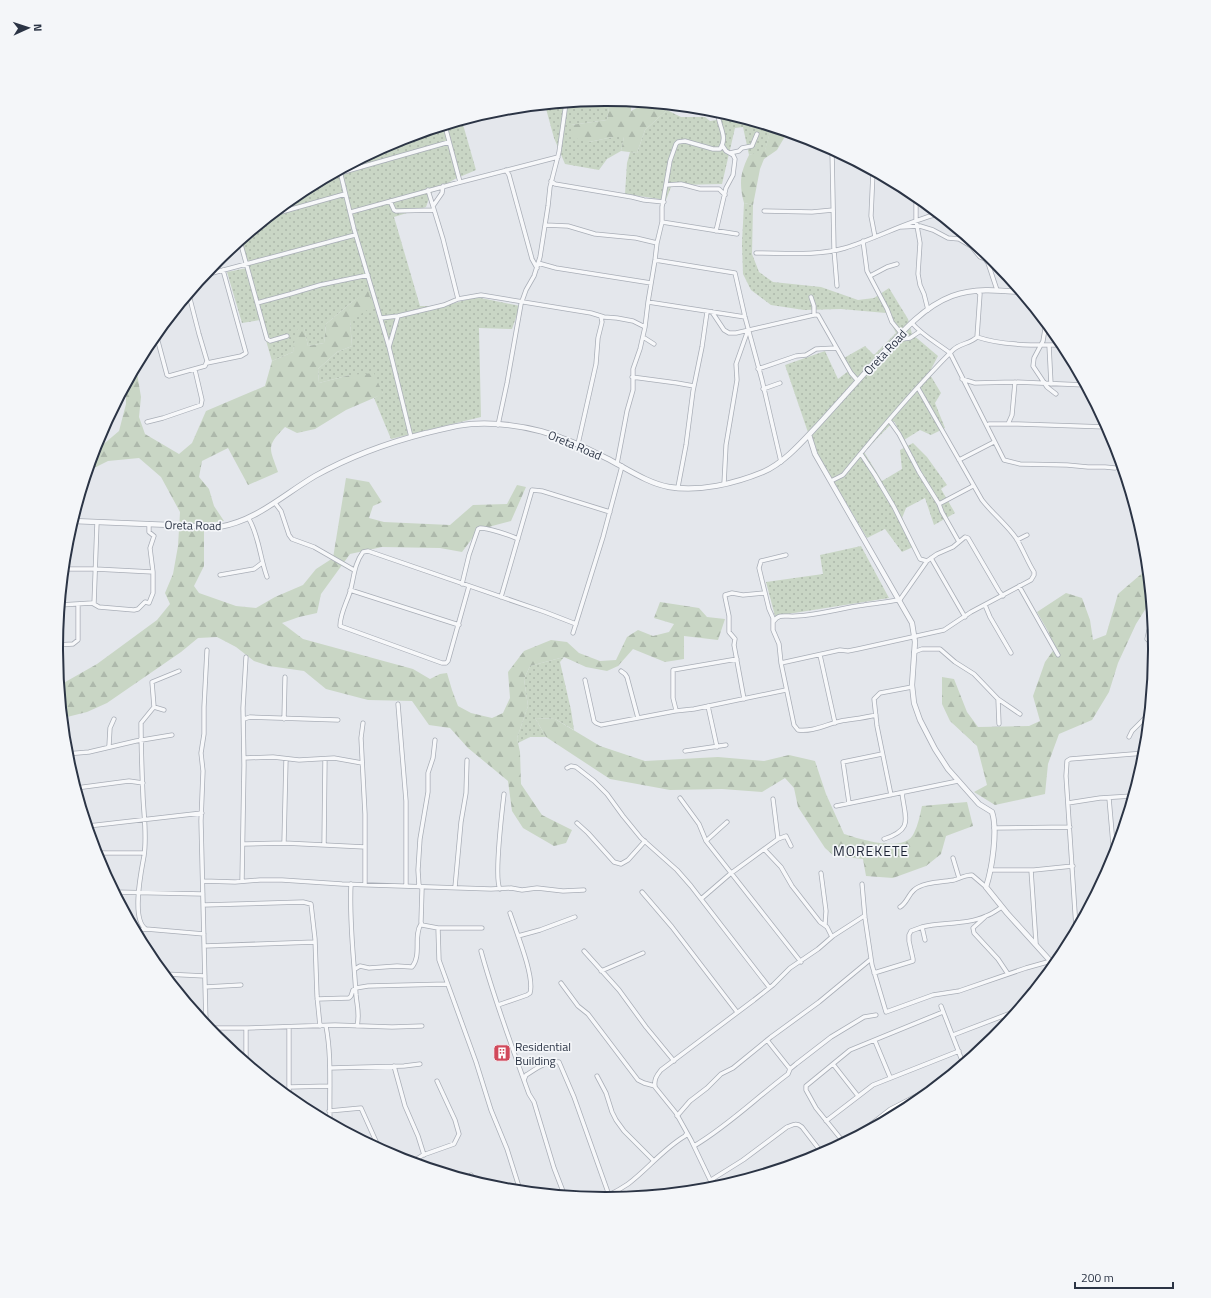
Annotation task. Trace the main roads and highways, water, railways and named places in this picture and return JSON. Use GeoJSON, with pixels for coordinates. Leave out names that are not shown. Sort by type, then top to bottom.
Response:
{"type":"FeatureCollection","features":[{"type":"Feature","properties":{"kind":"place","name":"Residential Building"},"geometry":{"type":"Point","coordinates":[502,1053]}},
{"type":"Feature","properties":{"kind":"district","name":"MOREKETE"},"geometry":{"type":"Point","coordinates":[871,850]}}]}
